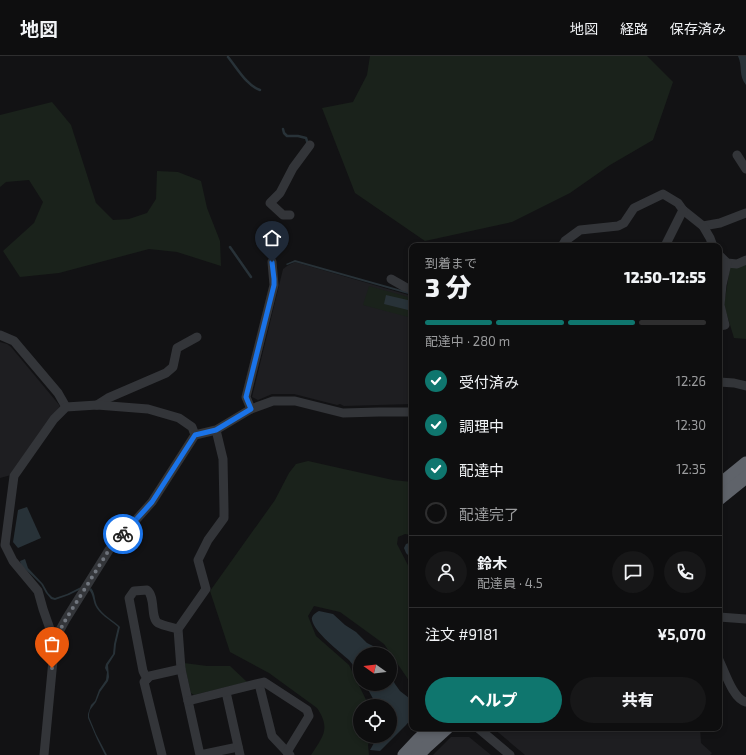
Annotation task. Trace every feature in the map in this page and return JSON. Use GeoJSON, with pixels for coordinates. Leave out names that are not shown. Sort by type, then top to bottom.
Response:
{"type":"FeatureCollection","features":[{"type":"Feature","properties":{"kind":"highway"},"geometry":{"type":"LineString","coordinates":[[722,483],[746,463]]}},
{"type":"Feature","properties":{"kind":"highway"},"geometry":{"type":"LineString","coordinates":[[722,497],[746,477]]}},
{"type":"Feature","properties":{"kind":"highway"},"geometry":{"type":"LineString","coordinates":[[404,755],[428,731]]}},
{"type":"Feature","properties":{"kind":"highway"},"geometry":{"type":"LineString","coordinates":[[418,755],[444,731]]}},
{"type":"Feature","properties":{"kind":"street"},"geometry":{"type":"LineString","coordinates":[[290,215],[283,214],[270,203],[280,193],[293,168],[310,145]]}},
{"type":"Feature","properties":{"kind":"street"},"geometry":{"type":"LineString","coordinates":[[737,155],[746,170]]}},
{"type":"Feature","properties":{"kind":"street"},"geometry":{"type":"LineString","coordinates":[[564,243],[580,230],[618,226],[624,223],[634,208],[663,194],[678,203],[683,210],[703,226],[712,243]]}},
{"type":"Feature","properties":{"kind":"street"},"geometry":{"type":"LineString","coordinates":[[666,243],[683,210]]}},
{"type":"Feature","properties":{"kind":"street"},"geometry":{"type":"LineString","coordinates":[[703,226],[719,224],[746,213]]}},
{"type":"Feature","properties":{"kind":"street"},"geometry":{"type":"LineString","coordinates":[[722,258],[727,264],[737,264],[746,260]]}},
{"type":"Feature","properties":{"kind":"street"},"geometry":{"type":"LineString","coordinates":[[251,409],[246,397],[274,285],[272,262]]}},
{"type":"Feature","properties":{"kind":"street"},"geometry":{"type":"LineString","coordinates":[[722,282],[727,264]]}},
{"type":"Feature","properties":{"kind":"street"},"geometry":{"type":"LineString","coordinates":[[391,279],[409,288]]}},
{"type":"Feature","properties":{"kind":"street"},"geometry":{"type":"LineString","coordinates":[[722,313],[725,325],[722,326]]}},
{"type":"Feature","properties":{"kind":"street"},"geometry":{"type":"LineString","coordinates":[[0,335],[14,341],[58,393],[66,407]]}},
{"type":"Feature","properties":{"kind":"street"},"geometry":{"type":"LineString","coordinates":[[98,405],[108,398],[166,373],[173,367],[177,348],[197,336]]}},
{"type":"Feature","properties":{"kind":"street"},"geometry":{"type":"LineString","coordinates":[[722,382],[746,386]]}},
{"type":"Feature","properties":{"kind":"street"},"geometry":{"type":"LineString","coordinates":[[44,755],[55,639],[109,550],[152,502],[195,435],[216,430],[251,409],[273,401],[295,401],[344,413],[409,412]]}},
{"type":"Feature","properties":{"kind":"street"},"geometry":{"type":"LineString","coordinates":[[55,639],[50,629],[38,591],[13,561],[5,544],[14,476],[54,419],[66,407],[98,405],[148,408],[179,418],[192,427],[195,435]]}},
{"type":"Feature","properties":{"kind":"street"},"geometry":{"type":"LineString","coordinates":[[216,430],[223,459],[224,518],[208,540],[198,560],[206,589],[178,628],[181,669],[200,755],[239,751],[226,692]]}},
{"type":"Feature","properties":{"kind":"street"},"geometry":{"type":"LineString","coordinates":[[147,679],[143,671],[129,598],[134,592],[147,590],[151,593],[155,619],[158,623],[178,628]]}},
{"type":"Feature","properties":{"kind":"street"},"geometry":{"type":"LineString","coordinates":[[722,617],[746,620]]}},
{"type":"Feature","properties":{"kind":"street"},"geometry":{"type":"LineString","coordinates":[[722,667],[735,695],[742,701],[746,702]]}},
{"type":"Feature","properties":{"kind":"street"},"geometry":{"type":"LineString","coordinates":[[162,755],[144,682],[150,676],[181,669]]}},
{"type":"Feature","properties":{"kind":"street"},"geometry":{"type":"LineString","coordinates":[[188,700],[264,682],[307,710],[309,716],[288,753],[272,736],[259,684]]}},
{"type":"Feature","properties":{"kind":"street"},"geometry":{"type":"LineString","coordinates":[[482,731],[510,755]]}},
{"type":"Feature","properties":{"kind":"shaded area"},"geometry":{"type":"Polygon","coordinates":[[[370,56],[647,56],[673,82],[653,140],[610,165],[570,193],[512,222],[425,241],[355,193],[322,108],[353,102],[367,75],[370,56]]]}},
{"type":"Feature","properties":{"kind":"shaded area"},"geometry":{"type":"Polygon","coordinates":[[[738,56],[746,56],[746,85],[742,78],[738,56]]]}},
{"type":"Feature","properties":{"kind":"shaded area"},"geometry":{"type":"Polygon","coordinates":[[[52,102],[71,125],[96,203],[113,220],[129,219],[147,213],[156,199],[157,171],[178,172],[201,181],[207,208],[220,241],[221,266],[177,252],[149,249],[59,273],[20,277],[3,251],[34,223],[43,202],[29,180],[6,182],[0,187],[0,115],[52,102]]]}},
{"type":"Feature","properties":{"kind":"shaded area"},"geometry":{"type":"Polygon","coordinates":[[[295,260],[409,292],[409,294],[295,262],[286,264],[295,260]]]}},
{"type":"Feature","properties":{"kind":"shaded area"},"geometry":{"type":"Polygon","coordinates":[[[295,262],[409,295],[409,404],[344,406],[294,394],[272,394],[258,400],[252,397],[283,269],[295,262]]]}},
{"type":"Feature","properties":{"kind":"shaded area"},"geometry":{"type":"Polygon","coordinates":[[[746,263],[746,339],[734,338],[724,305],[730,267],[746,263]]]}},
{"type":"Feature","properties":{"kind":"shaded area"},"geometry":{"type":"Polygon","coordinates":[[[369,286],[409,297],[409,317],[363,305],[369,286]]]}},
{"type":"Feature","properties":{"kind":"shaded area"},"geometry":{"type":"Polygon","coordinates":[[[386,295],[409,300],[409,310],[384,304],[386,295]]]}},
{"type":"Feature","properties":{"kind":"shaded area"},"geometry":{"type":"Polygon","coordinates":[[[0,342],[11,347],[60,406],[11,475],[0,478],[0,342]]]}},
{"type":"Feature","properties":{"kind":"shaded area"},"geometry":{"type":"Polygon","coordinates":[[[308,461],[393,480],[409,482],[409,535],[405,534],[398,537],[397,544],[409,567],[409,681],[397,663],[397,647],[386,647],[340,612],[314,606],[308,616],[316,636],[349,665],[353,673],[353,691],[362,691],[366,699],[353,699],[353,743],[369,743],[369,755],[311,755],[324,732],[324,722],[317,708],[269,673],[230,652],[210,591],[275,500],[289,473],[296,464],[308,461]]]}},
{"type":"Feature","properties":{"kind":"shaded area"},"geometry":{"type":"Polygon","coordinates":[[[27,507],[41,538],[18,548],[13,542],[18,510],[27,507]]]}},
{"type":"Feature","properties":{"kind":"shaded area"},"geometry":{"type":"Polygon","coordinates":[[[409,543],[409,556],[404,548],[406,544],[409,543]]]}},
{"type":"Feature","properties":{"kind":"shaded area"},"geometry":{"type":"Polygon","coordinates":[[[25,559],[28,568],[43,584],[52,597],[55,598],[67,594],[81,587],[79,590],[69,595],[55,600],[51,599],[41,584],[21,565],[20,561],[25,559]]]}},
{"type":"Feature","properties":{"kind":"shaded area"},"geometry":{"type":"Polygon","coordinates":[[[91,588],[100,610],[120,627],[115,654],[108,665],[108,681],[100,692],[89,714],[96,734],[107,755],[105,755],[97,739],[88,718],[88,714],[91,705],[95,701],[99,690],[106,680],[107,672],[105,668],[113,654],[118,627],[97,608],[89,590],[91,588]]]}},
{"type":"Feature","properties":{"kind":"shaded area"},"geometry":{"type":"Polygon","coordinates":[[[319,611],[333,614],[345,625],[356,632],[367,643],[375,647],[353,647],[353,666],[349,660],[328,642],[317,630],[312,620],[312,617],[319,611]]]}},
{"type":"Feature","properties":{"kind":"shaded area"},"geometry":{"type":"Polygon","coordinates":[[[184,663],[207,666],[230,666],[247,682],[194,695],[191,693],[184,663]]]}},
{"type":"Feature","properties":{"kind":"shaded area"},"geometry":{"type":"Polygon","coordinates":[[[397,687],[409,698],[409,722],[397,734],[397,699],[373,699],[369,691],[397,691],[397,687]]]}},
{"type":"Feature","properties":{"kind":"shaded area"},"geometry":{"type":"Polygon","coordinates":[[[497,731],[700,731],[701,743],[712,753],[710,755],[525,755],[497,731]]]}},
{"type":"Feature","properties":{"kind":"shaded area"},"geometry":{"type":"Polygon","coordinates":[[[451,737],[469,737],[491,755],[433,755],[451,737]]]}},
{"type":"Feature","properties":{"kind":"shaded area"},"geometry":{"type":"Polygon","coordinates":[[[374,743],[388,743],[380,751],[370,750],[374,743]]]}},
{"type":"Feature","properties":{"kind":"waterway"},"geometry":{"type":"LineString","coordinates":[[228,57],[247,81],[255,88],[260,90]]}},
{"type":"Feature","properties":{"kind":"waterway"},"geometry":{"type":"LineString","coordinates":[[283,129],[287,136],[306,138],[308,144]]}},
{"type":"Feature","properties":{"kind":"waterway"},"geometry":{"type":"LineString","coordinates":[[266,232],[269,223]]}},
{"type":"Feature","properties":{"kind":"waterway"},"geometry":{"type":"LineString","coordinates":[[230,247],[251,277]]}},
{"type":"Feature","properties":{"kind":"way so far"},"geometry":{"type":"LineString","coordinates":[[52,668],[55,639],[109,550],[123,534]]}},
{"type":"Feature","properties":{"kind":"route"},"geometry":{"type":"LineString","coordinates":[[123,534],[152,502],[195,435],[216,430],[251,409],[246,397],[274,285],[272,262]]}}]}
